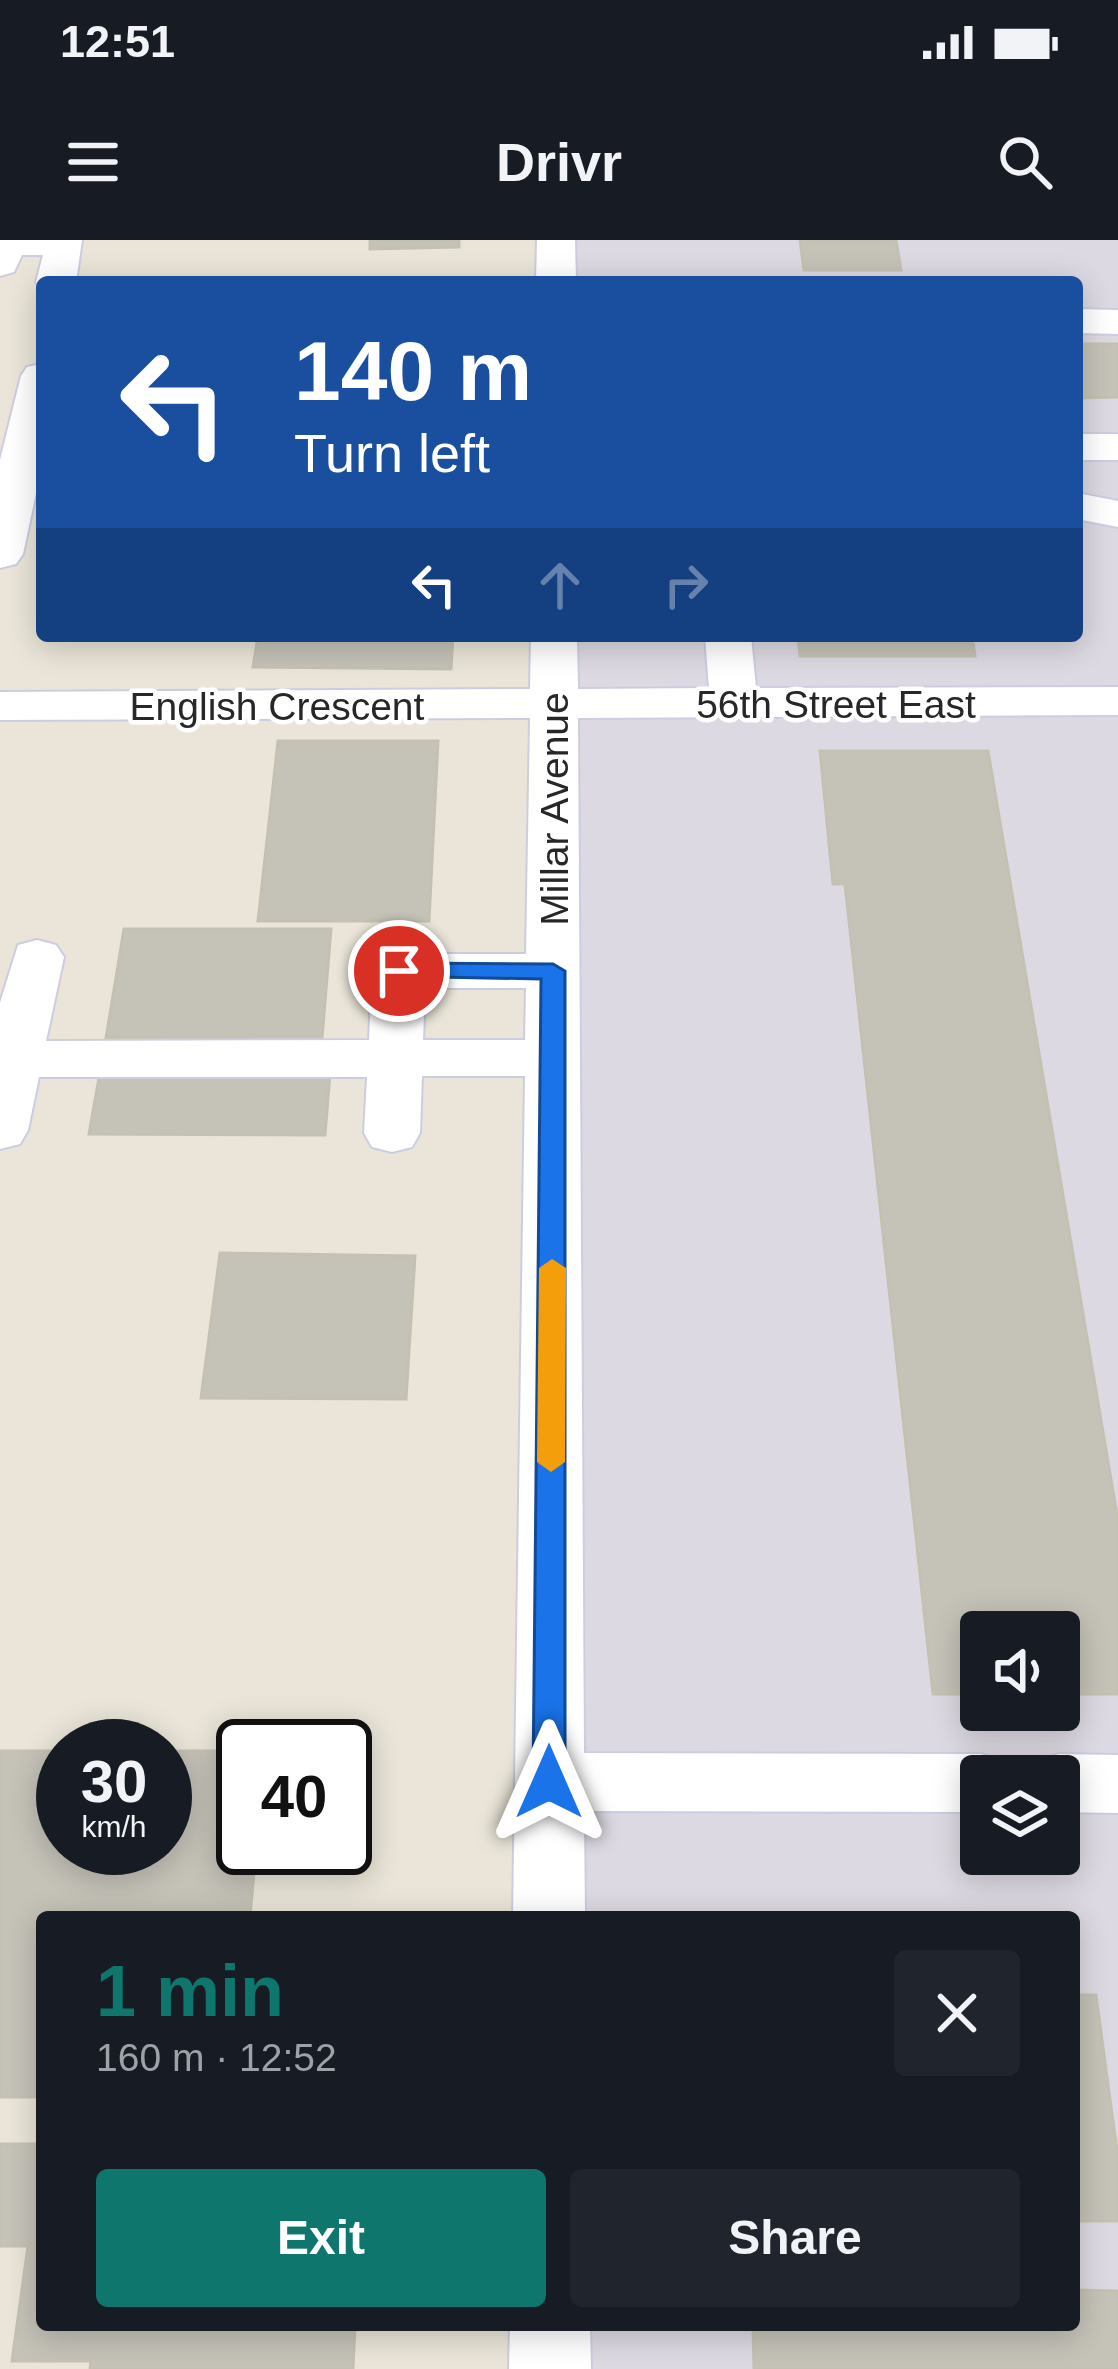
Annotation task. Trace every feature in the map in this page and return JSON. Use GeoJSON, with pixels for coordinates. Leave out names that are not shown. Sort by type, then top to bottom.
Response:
{"type":"FeatureCollection","features":[{"type":"Feature","properties":{"kind":"street"},"geometry":{"type":"LineString","coordinates":[[556,240],[556,276]]}},
{"type":"Feature","properties":{"kind":"street"},"geometry":{"type":"LineString","coordinates":[[0,264],[5,243],[65,243],[57,276]]}},
{"type":"Feature","properties":{"kind":"street"},"geometry":{"type":"LineString","coordinates":[[1083,321],[1118,322]]}},
{"type":"Feature","properties":{"kind":"street"},"geometry":{"type":"LineString","coordinates":[[0,554],[8,483],[36,395]]}},
{"type":"Feature","properties":{"kind":"street"},"geometry":{"type":"LineString","coordinates":[[1083,447],[1118,447]]}},
{"type":"Feature","properties":{"kind":"street"},"geometry":{"type":"LineString","coordinates":[[1083,507],[1118,514]]}},
{"type":"Feature","properties":{"kind":"street","name":"Millar Avenue"},"geometry":{"type":"LineString","coordinates":[[550,1911],[554,642]]}},
{"type":"Feature","properties":{"kind":"street"},"geometry":{"type":"LineString","coordinates":[[729,642],[734,704]]}},
{"type":"Feature","properties":{"kind":"street","name":"56th Street East"},"geometry":{"type":"LineString","coordinates":[[555,706],[1118,701]]}},
{"type":"Feature","properties":{"kind":"street","name":"English Crescent"},"geometry":{"type":"LineString","coordinates":[[0,706],[555,706]]}},
{"type":"Feature","properties":{"kind":"street"},"geometry":{"type":"LineString","coordinates":[[0,1130],[37,957]]}},
{"type":"Feature","properties":{"kind":"street"},"geometry":{"type":"LineString","coordinates":[[392,1133],[399,971],[553,971]]}},
{"type":"Feature","properties":{"kind":"street"},"geometry":{"type":"LineString","coordinates":[[14,1059],[554,1058]]}},
{"type":"Feature","properties":{"kind":"street"},"geometry":{"type":"LineString","coordinates":[[549,1782],[960,1783]]}},
{"type":"Feature","properties":{"kind":"street"},"geometry":{"type":"LineString","coordinates":[[1080,1784],[1118,1784]]}},
{"type":"Feature","properties":{"kind":"street"},"geometry":{"type":"LineString","coordinates":[[550,2331],[550,2369]]}},
{"type":"Feature","properties":{"kind":"shaded area"},"geometry":{"type":"Polygon","coordinates":[[[556,240],[1118,240],[1118,2369],[550,2369],[550,2331],[1080,2331],[1080,1911],[549,1911],[553,642],[1083,642],[1083,276],[556,276],[556,240]]]}},
{"type":"Feature","properties":{"kind":"building"},"geometry":{"type":"Polygon","coordinates":[[[370,240],[459,240],[459,247],[370,249],[370,240]]]}},
{"type":"Feature","properties":{"kind":"building"},"geometry":{"type":"Polygon","coordinates":[[[800,240],[896,240],[901,270],[804,270],[800,240]]]}},
{"type":"Feature","properties":{"kind":"building"},"geometry":{"type":"Polygon","coordinates":[[[1083,344],[1118,344],[1118,397],[1083,398],[1083,344]]]}},
{"type":"Feature","properties":{"kind":"building"},"geometry":{"type":"Polygon","coordinates":[[[257,642],[453,642],[451,669],[253,667],[257,642]]]}},
{"type":"Feature","properties":{"kind":"building"},"geometry":{"type":"Polygon","coordinates":[[[799,642],[973,642],[975,656],[800,656],[799,642]]]}},
{"type":"Feature","properties":{"kind":"building"},"geometry":{"type":"Polygon","coordinates":[[[278,741],[438,741],[429,921],[258,921],[278,741]]]}},
{"type":"Feature","properties":{"kind":"building"},"geometry":{"type":"Polygon","coordinates":[[[820,751],[988,751],[1118,1521],[1118,1694],[1080,1694],[1080,1611],[960,1611],[960,1694],[933,1694],[845,884],[833,884],[820,751]]]}},
{"type":"Feature","properties":{"kind":"building"},"geometry":{"type":"Polygon","coordinates":[[[124,929],[331,929],[322,1038],[106,1038],[124,929]]]}},
{"type":"Feature","properties":{"kind":"building"},"geometry":{"type":"Polygon","coordinates":[[[100,1072],[330,1073],[325,1135],[89,1134],[100,1072]]]}},
{"type":"Feature","properties":{"kind":"building"},"geometry":{"type":"Polygon","coordinates":[[[220,1253],[415,1256],[406,1399],[201,1398],[220,1253]]]}},
{"type":"Feature","properties":{"kind":"building"},"geometry":{"type":"Polygon","coordinates":[[[0,1751],[36,1751],[36,1875],[192,1875],[192,1751],[216,1751],[216,1875],[254,1875],[251,1911],[36,1911],[36,2097],[0,2097],[0,1751]]]}},
{"type":"Feature","properties":{"kind":"building"},"geometry":{"type":"Polygon","coordinates":[[[1080,1995],[1096,1995],[1118,2159],[1118,2221],[1080,2221],[1080,1995]]]}},
{"type":"Feature","properties":{"kind":"building"},"geometry":{"type":"Polygon","coordinates":[[[0,2144],[36,2144],[36,2246],[0,2246],[0,2144]]]}},
{"type":"Feature","properties":{"kind":"building"},"geometry":{"type":"Polygon","coordinates":[[[28,2246],[36,2246],[36,2331],[355,2331],[353,2369],[90,2369],[91,2361],[12,2361],[28,2246]]]}},
{"type":"Feature","properties":{"kind":"building"},"geometry":{"type":"Polygon","coordinates":[[[1080,2290],[1118,2291],[1118,2369],[754,2369],[753,2331],[1080,2331],[1080,2290]]]}},
{"type":"Feature","properties":{"kind":"slow traffic"},"geometry":{"type":"LineString","coordinates":[[551,1462],[552,1268]]}},
{"type":"Feature","properties":{"kind":"route"},"geometry":{"type":"LineString","coordinates":[[399,971],[553,971],[549,1782]]}}]}
